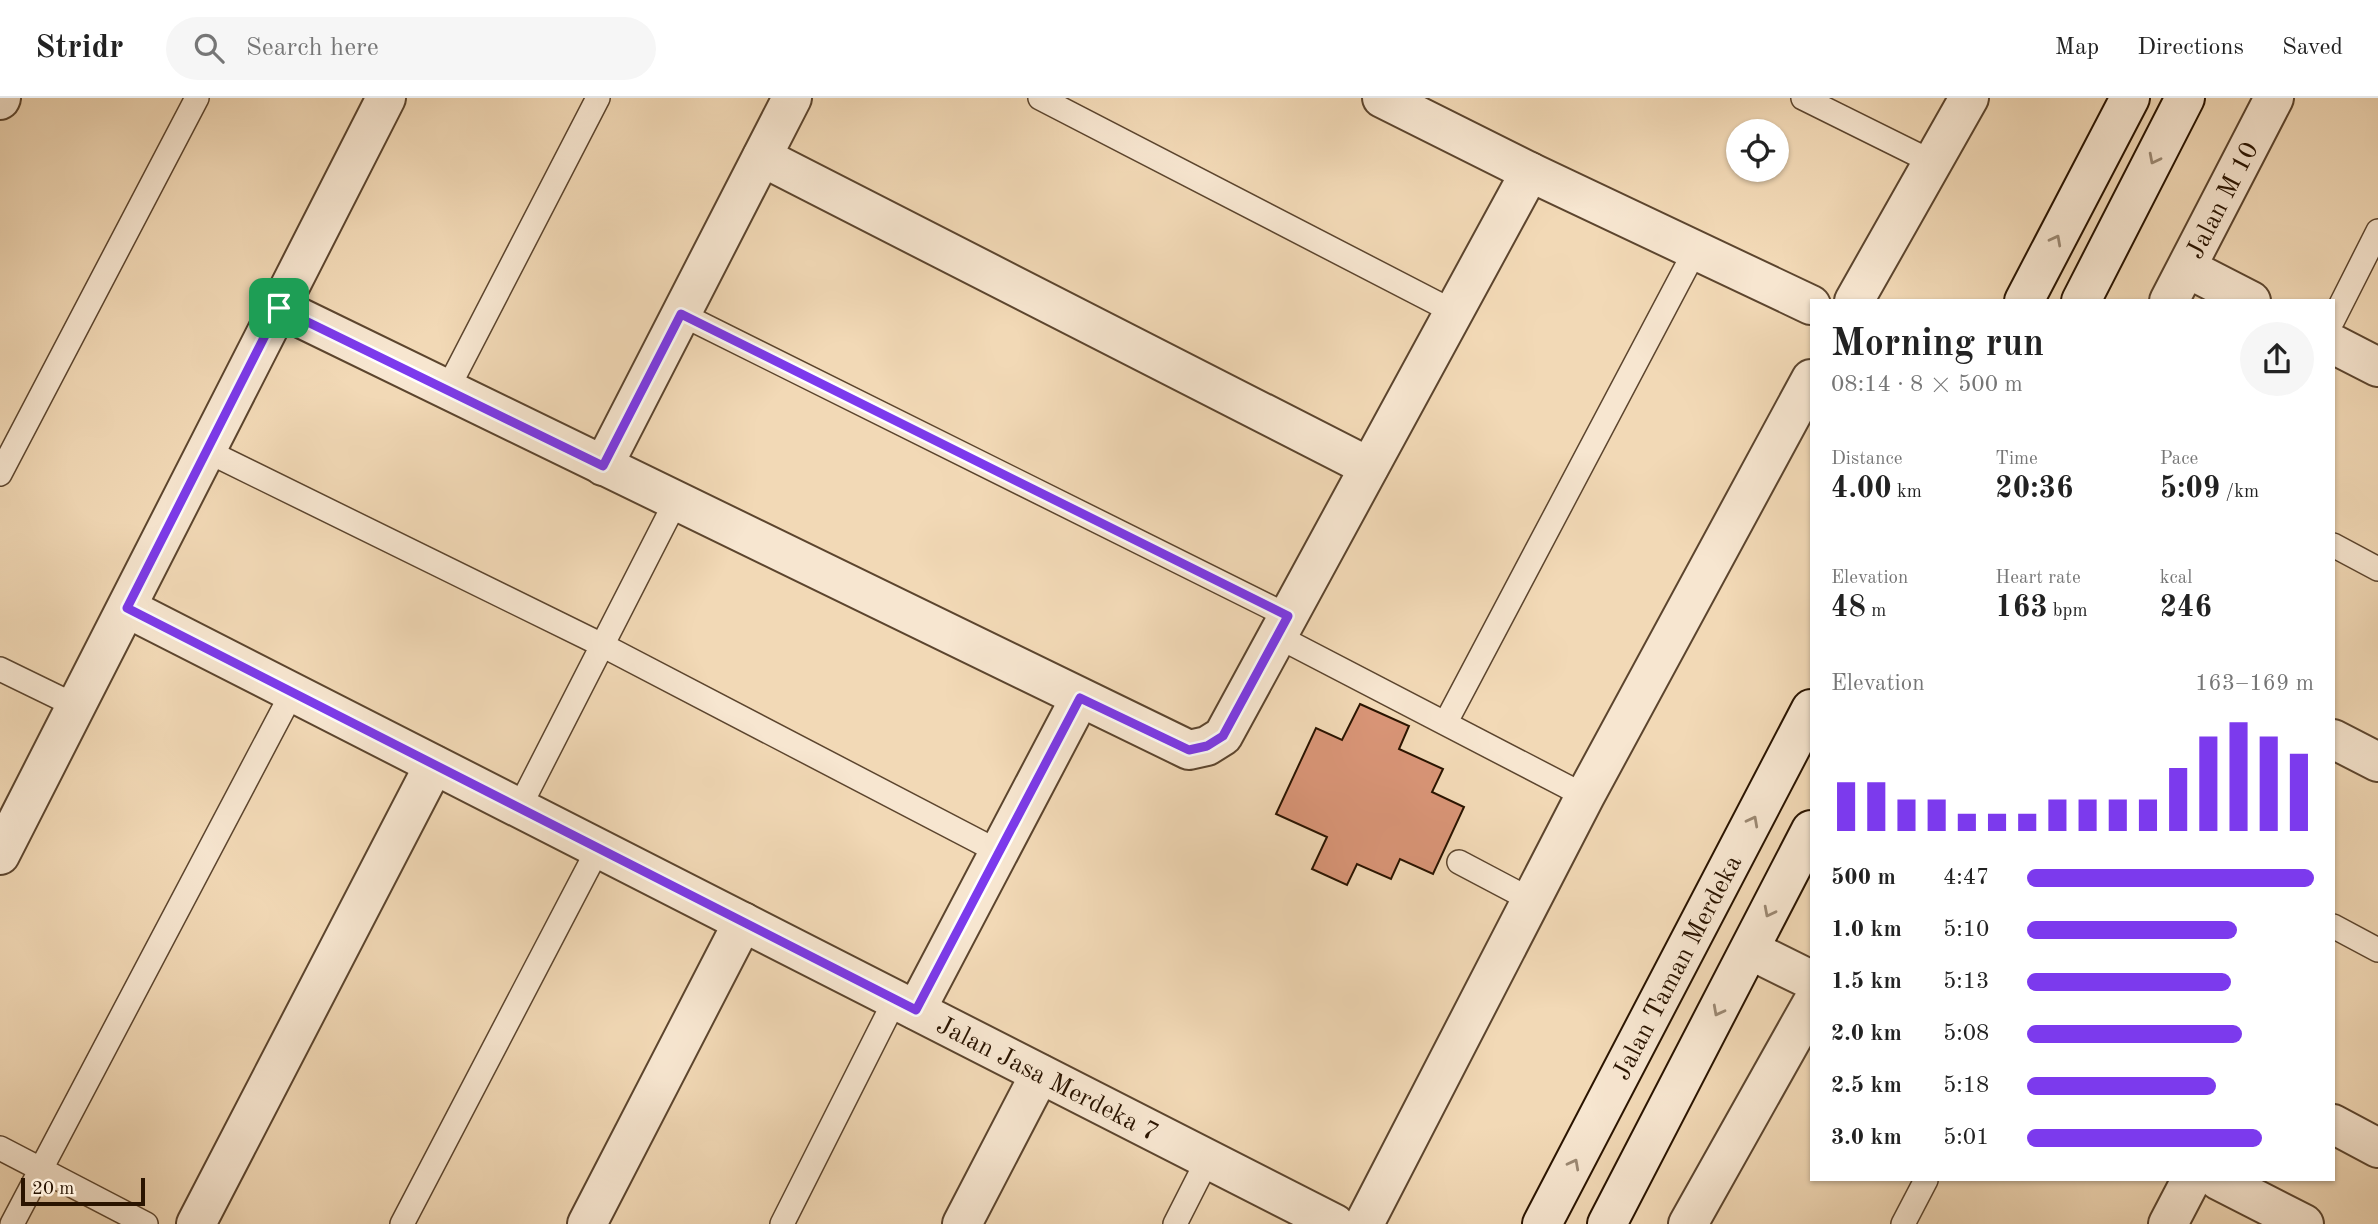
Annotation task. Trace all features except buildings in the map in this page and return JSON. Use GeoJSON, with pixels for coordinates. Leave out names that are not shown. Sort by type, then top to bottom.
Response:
{"type":"FeatureCollection","features":[{"type":"Feature","properties":{"kind":"street"},"geometry":{"type":"LineString","coordinates":[[0,855],[386,98]]}},
{"type":"Feature","properties":{"kind":"street"},"geometry":{"type":"LineString","coordinates":[[603,466],[792,98]]}},
{"type":"Feature","properties":{"kind":"street"},"geometry":{"type":"LineString","coordinates":[[1385,98],[1530,172],[1810,305]]}},
{"type":"Feature","properties":{"kind":"street"},"geometry":{"type":"LineString","coordinates":[[1855,299],[1969,98]]}},
{"type":"Feature","properties":{"kind":"street"},"geometry":{"type":"LineString","coordinates":[[2025,299],[2130,98]]}},
{"type":"Feature","properties":{"kind":"street"},"geometry":{"type":"LineString","coordinates":[[2082,299],[2185,98]]}},
{"type":"Feature","properties":{"kind":"street","name":"Jalan M 10"},"geometry":{"type":"LineString","coordinates":[[2170,299],[2274,98]]}},
{"type":"Feature","properties":{"kind":"street"},"geometry":{"type":"LineString","coordinates":[[762,157],[1369,467]]}},
{"type":"Feature","properties":{"kind":"street"},"geometry":{"type":"LineString","coordinates":[[279,308],[1189,750],[1207,746],[1223,736],[1530,172]]}},
{"type":"Feature","properties":{"kind":"street"},"geometry":{"type":"LineString","coordinates":[[2187,268],[2247,299]]}},
{"type":"Feature","properties":{"kind":"street"},"geometry":{"type":"LineString","coordinates":[[2335,345],[2378,367]]}},
{"type":"Feature","properties":{"kind":"street"},"geometry":{"type":"LineString","coordinates":[[1364,1224],[1585,796],[1810,381]]}},
{"type":"Feature","properties":{"kind":"street","name":"Jalan Jasa Merdeka 7"},"geometry":{"type":"LineString","coordinates":[[127,608],[1335,1224]]}},
{"type":"Feature","properties":{"kind":"street"},"geometry":{"type":"LineString","coordinates":[[905,1005],[999,852],[1080,698]]}},
{"type":"Feature","properties":{"kind":"street","name":"Jalan Taman Merdeka"},"geometry":{"type":"LineString","coordinates":[[1542,1224],[1810,711]]}},
{"type":"Feature","properties":{"kind":"street"},"geometry":{"type":"LineString","coordinates":[[2335,740],[2378,762]]}},
{"type":"Feature","properties":{"kind":"street"},"geometry":{"type":"LineString","coordinates":[[196,1224],[434,765]]}},
{"type":"Feature","properties":{"kind":"street"},"geometry":{"type":"LineString","coordinates":[[1607,1224],[1810,832]]}},
{"type":"Feature","properties":{"kind":"street"},"geometry":{"type":"LineString","coordinates":[[587,1224],[743,922]]}},
{"type":"Feature","properties":{"kind":"street"},"geometry":{"type":"LineString","coordinates":[[1750,950],[1810,980]]}},
{"type":"Feature","properties":{"kind":"street"},"geometry":{"type":"LineString","coordinates":[[1688,1224],[1810,1007]]}},
{"type":"Feature","properties":{"kind":"street"},"geometry":{"type":"LineString","coordinates":[[962,1224],[1040,1073]]}},
{"type":"Feature","properties":{"kind":"street"},"geometry":{"type":"LineString","coordinates":[[2335,1125],[2378,1148]]}},
{"type":"Feature","properties":{"kind":"street"},"geometry":{"type":"LineString","coordinates":[[2168,1224],[2190,1181]]}},
{"type":"Feature","properties":{"kind":"street"},"geometry":{"type":"LineString","coordinates":[[2220,1181],[2304,1224]]}},
{"type":"Feature","properties":{"kind":"lane"},"geometry":{"type":"LineString","coordinates":[[0,474],[197,98]]}},
{"type":"Feature","properties":{"kind":"lane"},"geometry":{"type":"LineString","coordinates":[[447,390],[598,98]]}},
{"type":"Feature","properties":{"kind":"lane"},"geometry":{"type":"LineString","coordinates":[[1040,98],[1454,312]]}},
{"type":"Feature","properties":{"kind":"lane"},"geometry":{"type":"LineString","coordinates":[[1804,98],[1931,162]]}},
{"type":"Feature","properties":{"kind":"lane"},"geometry":{"type":"LineString","coordinates":[[2335,316],[2378,232]]}},
{"type":"Feature","properties":{"kind":"lane"},"geometry":{"type":"LineString","coordinates":[[1446,722],[1696,249]]}},
{"type":"Feature","properties":{"kind":"lane"},"geometry":{"type":"LineString","coordinates":[[681,314],[1283,626],[1446,722],[1585,796]]}},
{"type":"Feature","properties":{"kind":"lane"},"geometry":{"type":"LineString","coordinates":[[207,451],[602,645],[999,852]]}},
{"type":"Feature","properties":{"kind":"lane"},"geometry":{"type":"LineString","coordinates":[[520,808],[676,501]]}},
{"type":"Feature","properties":{"kind":"lane"},"geometry":{"type":"LineString","coordinates":[[2335,546],[2378,569]]}},
{"type":"Feature","properties":{"kind":"lane"},"geometry":{"type":"LineString","coordinates":[[0,669],[76,706]]}},
{"type":"Feature","properties":{"kind":"lane"},"geometry":{"type":"LineString","coordinates":[[12,1224],[292,693]]}},
{"type":"Feature","properties":{"kind":"lane"},"geometry":{"type":"LineString","coordinates":[[402,1224],[598,849]]}},
{"type":"Feature","properties":{"kind":"lane"},"geometry":{"type":"LineString","coordinates":[[1459,862],[1531,900]]}},
{"type":"Feature","properties":{"kind":"lane"},"geometry":{"type":"LineString","coordinates":[[2335,927],[2378,950]]}},
{"type":"Feature","properties":{"kind":"lane"},"geometry":{"type":"LineString","coordinates":[[782,1224],[905,1005]]}},
{"type":"Feature","properties":{"kind":"lane"},"geometry":{"type":"LineString","coordinates":[[0,1149],[146,1224]]}},
{"type":"Feature","properties":{"kind":"lane"},"geometry":{"type":"LineString","coordinates":[[1175,1224],[1208,1159]]}},
{"type":"Feature","properties":{"kind":"lane"},"geometry":{"type":"LineString","coordinates":[[1903,1224],[1925,1181]]}},
{"type":"Feature","properties":{"kind":"route"},"geometry":{"type":"LineString","coordinates":[[279,308],[603,466],[681,314],[1288,616],[1223,736],[1207,746],[1189,750],[1080,698],[916,1010],[127,608],[279,308]]}}]}
